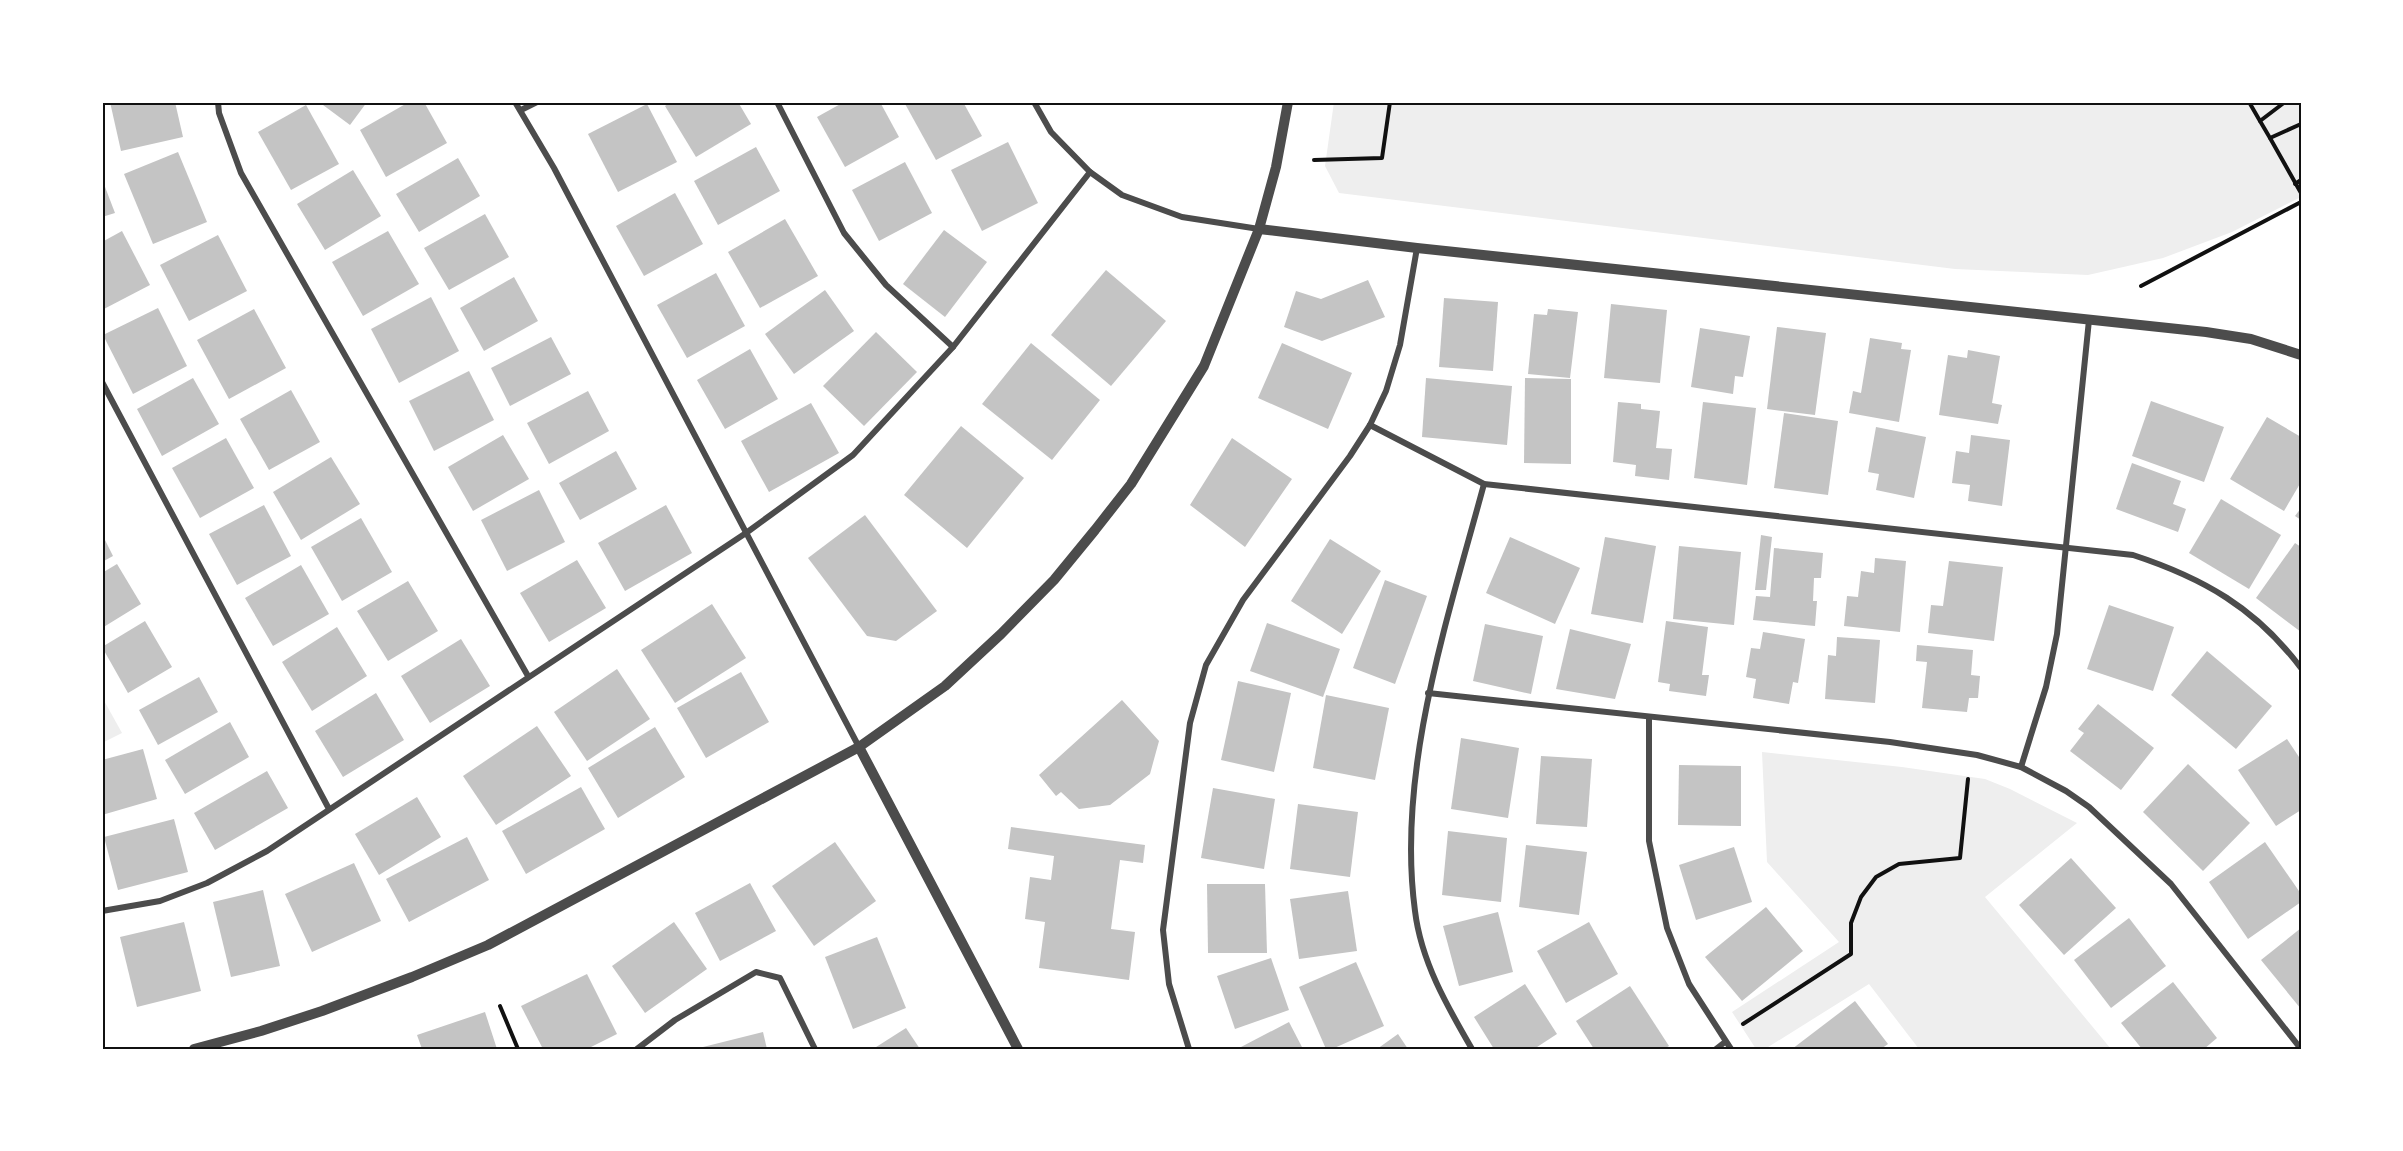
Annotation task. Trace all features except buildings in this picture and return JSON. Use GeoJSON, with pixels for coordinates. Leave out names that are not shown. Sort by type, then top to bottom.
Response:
{"type":"FeatureCollection","features":[{"type":"Feature","properties":{"kind":"street"},"geometry":{"type":"LineString","coordinates":[[218,102],[219,113],[241,173],[528,676]]}},
{"type":"Feature","properties":{"kind":"street"},"geometry":{"type":"LineString","coordinates":[[515,102],[746,533],[1018,1049]]}},
{"type":"Feature","properties":{"kind":"street"},"geometry":{"type":"LineString","coordinates":[[521,110],[537,102]]}},
{"type":"Feature","properties":{"kind":"street"},"geometry":{"type":"LineString","coordinates":[[777,102],[844,233],[886,285],[953,347]]}},
{"type":"Feature","properties":{"kind":"street"},"geometry":{"type":"LineString","coordinates":[[1034,102],[1051,132],[1090,172],[1122,195],[1182,217],[1259,229],[1417,248],[2205,332],[2251,339],[2301,356]]}},
{"type":"Feature","properties":{"kind":"street"},"geometry":{"type":"LineString","coordinates":[[194,1049],[261,1031],[322,1011],[488,945],[859,747],[945,686],[1054,580],[1131,484],[1204,366],[1259,229],[1276,167],[1288,102]]}},
{"type":"Feature","properties":{"kind":"street"},"geometry":{"type":"LineString","coordinates":[[102,910],[160,901],[207,883],[267,851],[746,533],[853,455],[953,347],[1090,172]]}},
{"type":"Feature","properties":{"kind":"street"},"geometry":{"type":"LineString","coordinates":[[1189,1049],[1169,984],[1163,930],[1190,723],[1206,665],[1243,600],[1350,456],[1370,425],[1386,391],[1400,345],[1417,248]]}},
{"type":"Feature","properties":{"kind":"street"},"geometry":{"type":"LineString","coordinates":[[2021,767],[2046,687],[2057,634],[2089,320]]}},
{"type":"Feature","properties":{"kind":"street"},"geometry":{"type":"LineString","coordinates":[[102,382],[328,809]]}},
{"type":"Feature","properties":{"kind":"street"},"geometry":{"type":"LineString","coordinates":[[1370,425],[1484,484],[2133,555],[2202,581],[2233,601],[2268,630],[2301,668]]}},
{"type":"Feature","properties":{"kind":"street"},"geometry":{"type":"LineString","coordinates":[[1472,1049],[1444,1002],[1432,971],[1415,912],[1410,824],[1428,693],[1484,484]]}},
{"type":"Feature","properties":{"kind":"street"},"geometry":{"type":"LineString","coordinates":[[1428,693],[1890,742],[1977,755],[2021,767],[2066,790],[2089,807],[2171,884],[2301,1049]]}},
{"type":"Feature","properties":{"kind":"street"},"geometry":{"type":"LineString","coordinates":[[1649,718],[1649,841],[1667,928],[1689,984],[1731,1049]]}},
{"type":"Feature","properties":{"kind":"street"},"geometry":{"type":"LineString","coordinates":[[637,1049],[675,1020],[756,972],[780,978],[815,1049]]}},
{"type":"Feature","properties":{"kind":"street"},"geometry":{"type":"LineString","coordinates":[[1716,1049],[1725,1042]]}},
{"type":"Feature","properties":{"kind":"path"},"geometry":{"type":"LineString","coordinates":[[1314,160],[1382,158],[1390,102]]}},
{"type":"Feature","properties":{"kind":"path"},"geometry":{"type":"LineString","coordinates":[[2249,102],[2301,193]]}},
{"type":"Feature","properties":{"kind":"path"},"geometry":{"type":"LineString","coordinates":[[2260,121],[2285,102]]}},
{"type":"Feature","properties":{"kind":"path"},"geometry":{"type":"LineString","coordinates":[[2270,138],[2301,124]]}},
{"type":"Feature","properties":{"kind":"path"},"geometry":{"type":"LineString","coordinates":[[2295,184],[2301,180]]}},
{"type":"Feature","properties":{"kind":"path"},"geometry":{"type":"LineString","coordinates":[[2141,286],[2301,202]]}},
{"type":"Feature","properties":{"kind":"path"},"geometry":{"type":"LineString","coordinates":[[1740,1026],[1851,954],[1851,922],[1861,897],[1876,877],[1899,864],[1960,858],[1968,777]]}},
{"type":"Feature","properties":{"kind":"path"},"geometry":{"type":"LineString","coordinates":[[500,1006],[518,1049]]}},
{"type":"Feature","properties":{"kind":"shaded area"},"geometry":{"type":"Polygon","coordinates":[[[1334,102],[2301,102],[2301,197],[2232,232],[2163,258],[2088,275],[1955,269],[1339,193],[1325,166],[1334,102]]]}},
{"type":"Feature","properties":{"kind":"shaded area"},"geometry":{"type":"Polygon","coordinates":[[[102,697],[122,733],[102,743],[102,697]]]}},
{"type":"Feature","properties":{"kind":"shaded area"},"geometry":{"type":"Polygon","coordinates":[[[1762,752],[1902,767],[1985,779],[2077,823],[1985,897],[2111,1049],[1919,1049],[1869,984],[1765,1049],[1756,1049],[1732,1012],[1839,942],[1767,862],[1762,752]]]}}]}
